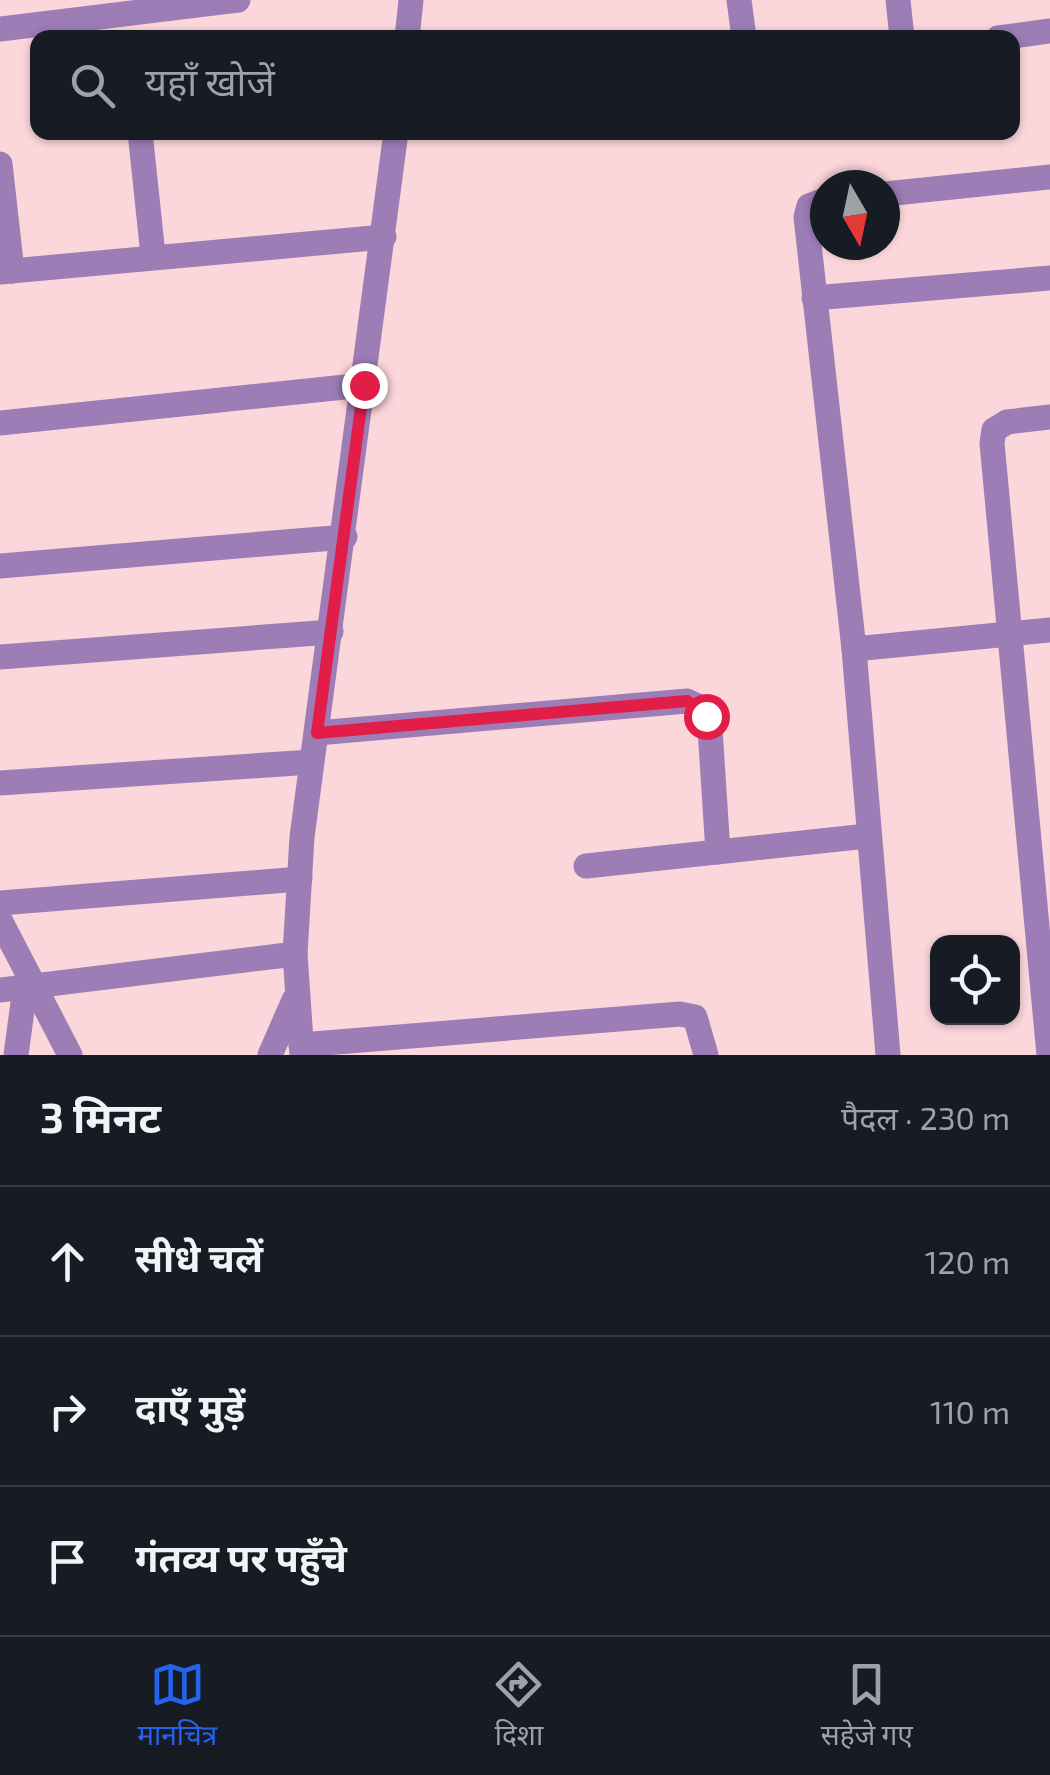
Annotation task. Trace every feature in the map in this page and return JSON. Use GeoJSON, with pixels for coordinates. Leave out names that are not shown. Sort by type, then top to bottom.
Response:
{"type":"FeatureCollection","features":[{"type":"Feature","properties":{"kind":"street"},"geometry":{"type":"LineString","coordinates":[[0,29],[128,17],[238,0]]}},
{"type":"Feature","properties":{"kind":"street"},"geometry":{"type":"LineString","coordinates":[[407,30],[410,0]]}},
{"type":"Feature","properties":{"kind":"street"},"geometry":{"type":"LineString","coordinates":[[738,0],[743,30]]}},
{"type":"Feature","properties":{"kind":"street"},"geometry":{"type":"LineString","coordinates":[[898,0],[901,30]]}},
{"type":"Feature","properties":{"kind":"street"},"geometry":{"type":"LineString","coordinates":[[1020,35],[1050,32]]}},
{"type":"Feature","properties":{"kind":"street"},"geometry":{"type":"LineString","coordinates":[[141,140],[152,255]]}},
{"type":"Feature","properties":{"kind":"street"},"geometry":{"type":"LineString","coordinates":[[395,140],[345,537],[311,762],[294,954],[302,1050],[680,1014],[695,1017],[706,1055]]}},
{"type":"Feature","properties":{"kind":"street"},"geometry":{"type":"LineString","coordinates":[[0,164],[6,271],[384,237]]}},
{"type":"Feature","properties":{"kind":"street"},"geometry":{"type":"LineString","coordinates":[[900,192],[1050,177]]}},
{"type":"Feature","properties":{"kind":"street"},"geometry":{"type":"LineString","coordinates":[[810,206],[806,218],[810,258]]}},
{"type":"Feature","properties":{"kind":"street"},"geometry":{"type":"LineString","coordinates":[[810,260],[854,650],[888,1055]]}},
{"type":"Feature","properties":{"kind":"street"},"geometry":{"type":"LineString","coordinates":[[814,298],[1050,278]]}},
{"type":"Feature","properties":{"kind":"street"},"geometry":{"type":"LineString","coordinates":[[0,423],[364,385]]}},
{"type":"Feature","properties":{"kind":"street"},"geometry":{"type":"LineString","coordinates":[[1049,1055],[1008,634],[994,430],[1006,422],[1050,417]]}},
{"type":"Feature","properties":{"kind":"street"},"geometry":{"type":"LineString","coordinates":[[0,566],[345,537]]}},
{"type":"Feature","properties":{"kind":"street"},"geometry":{"type":"LineString","coordinates":[[854,650],[1050,630]]}},
{"type":"Feature","properties":{"kind":"street"},"geometry":{"type":"LineString","coordinates":[[0,657],[332,632]]}},
{"type":"Feature","properties":{"kind":"street"},"geometry":{"type":"LineString","coordinates":[[317,733],[687,701],[700,708],[710,729],[718,852]]}},
{"type":"Feature","properties":{"kind":"street"},"geometry":{"type":"LineString","coordinates":[[0,784],[311,762]]}},
{"type":"Feature","properties":{"kind":"street"},"geometry":{"type":"LineString","coordinates":[[586,866],[868,836]]}},
{"type":"Feature","properties":{"kind":"street"},"geometry":{"type":"LineString","coordinates":[[0,903],[300,879]]}},
{"type":"Feature","properties":{"kind":"street"},"geometry":{"type":"LineString","coordinates":[[0,920],[20,988],[16,1055]]}},
{"type":"Feature","properties":{"kind":"street"},"geometry":{"type":"LineString","coordinates":[[20,988],[294,954]]}},
{"type":"Feature","properties":{"kind":"street"},"geometry":{"type":"LineString","coordinates":[[20,988],[70,1055]]}},
{"type":"Feature","properties":{"kind":"street"},"geometry":{"type":"LineString","coordinates":[[270,1055],[296,996]]}},
{"type":"Feature","properties":{"kind":"route"},"geometry":{"type":"LineString","coordinates":[[364,385],[317,733],[687,701],[706,716]]}}]}
